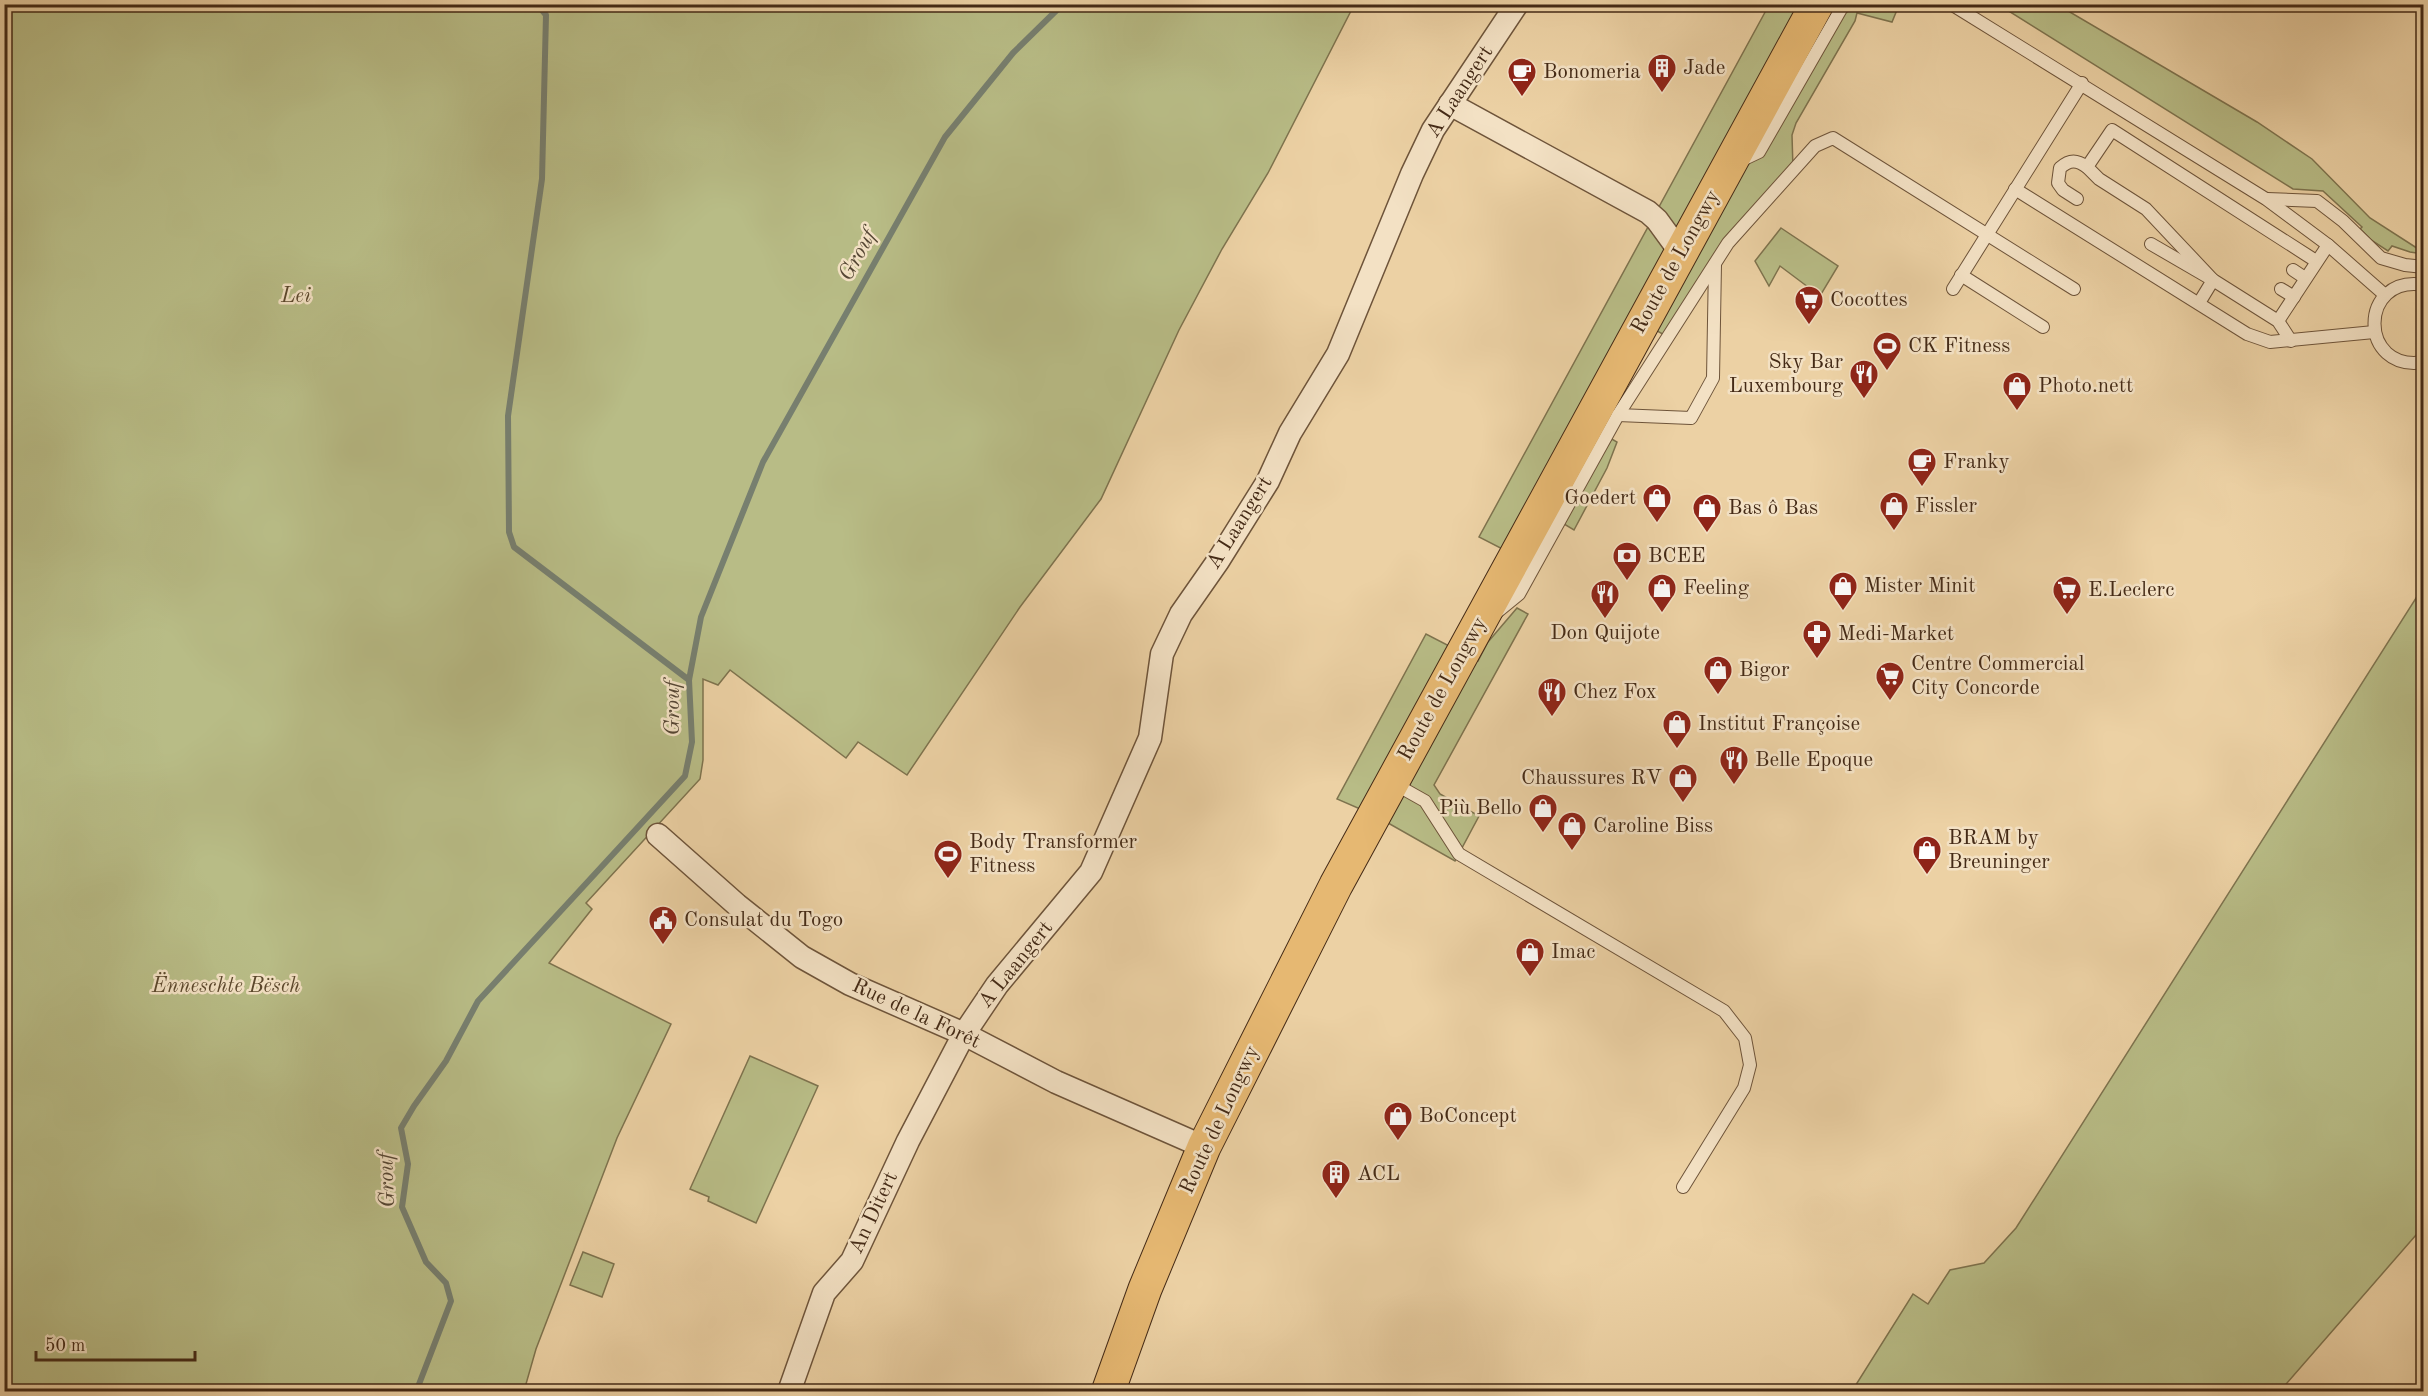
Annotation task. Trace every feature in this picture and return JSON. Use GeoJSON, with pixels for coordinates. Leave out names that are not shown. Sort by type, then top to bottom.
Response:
{"type":"FeatureCollection","features":[{"type":"Feature","properties":{"kind":"main road","name":"Route de Longwy"},"geometry":{"type":"LineString","coordinates":[[1108,1392],[1145,1289],[1204,1147],[1336,885],[1817,4]]}},
{"type":"Feature","properties":{"kind":"street","name":"A Laangert"},"geometry":{"type":"LineString","coordinates":[[964,1034],[997,985],[1091,872],[1150,738],[1162,654],[1176,624],[1268,481],[1290,434],[1338,354],[1412,174],[1433,130],[1517,4]]}},
{"type":"Feature","properties":{"kind":"street"},"geometry":{"type":"LineString","coordinates":[[1450,104],[1586,169],[1648,212],[1657,220],[1681,253]]}},
{"type":"Feature","properties":{"kind":"street","name":"Rue de la Forêt"},"geometry":{"type":"LineString","coordinates":[[658,835],[737,905],[802,957],[850,984],[964,1034],[1056,1082],[1204,1147]]}},
{"type":"Feature","properties":{"kind":"street","name":"An Ditert"},"geometry":{"type":"LineString","coordinates":[[789,1392],[824,1293],[852,1262],[908,1141],[964,1034]]}},
{"type":"Feature","properties":{"kind":"lane"},"geometry":{"type":"LineString","coordinates":[[1728,167],[1758,152],[1846,4]]}},
{"type":"Feature","properties":{"kind":"lane"},"geometry":{"type":"LineString","coordinates":[[1951,4],[2266,199],[2328,245],[2385,295]]}},
{"type":"Feature","properties":{"kind":"lane"},"geometry":{"type":"LineString","coordinates":[[1953,289],[2082,83]]}},
{"type":"Feature","properties":{"kind":"lane"},"geometry":{"type":"LineString","coordinates":[[2087,167],[2112,130],[2316,261]]}},
{"type":"Feature","properties":{"kind":"lane"},"geometry":{"type":"LineString","coordinates":[[1474,632],[1519,594],[1618,414],[1728,243],[1815,146],[1833,138],[2074,289]]}},
{"type":"Feature","properties":{"kind":"lane"},"geometry":{"type":"LineString","coordinates":[[2077,198],[2062,190],[2058,183],[2060,168],[2073,161],[2080,162],[2100,180],[2146,209],[2213,280]]}},
{"type":"Feature","properties":{"kind":"lane"},"geometry":{"type":"LineString","coordinates":[[2015,189],[2247,334],[2270,342],[2374,333]]}},
{"type":"Feature","properties":{"kind":"lane"},"geometry":{"type":"LineString","coordinates":[[2266,199],[2317,201],[2343,221],[2381,258],[2405,265],[2424,267]]}},
{"type":"Feature","properties":{"kind":"lane"},"geometry":{"type":"LineString","coordinates":[[2151,244],[2278,321],[2291,341]]}},
{"type":"Feature","properties":{"kind":"lane"},"geometry":{"type":"LineString","coordinates":[[2278,321],[2328,245]]}},
{"type":"Feature","properties":{"kind":"lane"},"geometry":{"type":"LineString","coordinates":[[1618,414],[1691,418],[1713,378],[1716,263]]}},
{"type":"Feature","properties":{"kind":"lane"},"geometry":{"type":"LineString","coordinates":[[2293,270],[2305,278]]}},
{"type":"Feature","properties":{"kind":"lane"},"geometry":{"type":"LineString","coordinates":[[1961,275],[2043,327]]}},
{"type":"Feature","properties":{"kind":"lane"},"geometry":{"type":"LineString","coordinates":[[2199,303],[2213,280]]}},
{"type":"Feature","properties":{"kind":"lane"},"geometry":{"type":"LineString","coordinates":[[2424,285],[2409,284],[2396,287],[2385,295],[2375,312],[2374,333],[2379,345],[2389,356],[2401,362],[2424,362]]}},
{"type":"Feature","properties":{"kind":"lane"},"geometry":{"type":"LineString","coordinates":[[2281,289],[2294,297]]}},
{"type":"Feature","properties":{"kind":"lane"},"geometry":{"type":"LineString","coordinates":[[1392,782],[1425,801],[1459,854],[1724,1011],[1745,1038],[1750,1065],[1744,1088],[1683,1187]]}},
{"type":"Feature","properties":{"kind":"green space"},"geometry":{"type":"Polygon","coordinates":[[[4,5],[1354,5],[1268,173],[1222,249],[1179,330],[1101,499],[1020,607],[907,775],[858,742],[846,758],[730,670],[718,685],[703,679],[703,760],[700,779],[586,903],[592,909],[549,963],[671,1024],[617,1138],[536,1349],[524,1391],[5,1391],[4,5]]]}},
{"type":"Feature","properties":{"kind":"green space"},"geometry":{"type":"Polygon","coordinates":[[[1769,5],[1899,5],[1892,22],[1857,13],[1855,21],[1796,123],[1792,135],[1793,169],[1728,243],[1668,337],[1643,323],[1516,556],[1479,537],[1769,5]]]}},
{"type":"Feature","properties":{"kind":"green space"},"geometry":{"type":"Polygon","coordinates":[[[1999,5],[2058,5],[2257,122],[2312,159],[2370,218],[2423,254],[2392,246],[2388,251],[2371,240],[2360,229],[2362,227],[2323,191],[2293,189],[1999,5]]]}},
{"type":"Feature","properties":{"kind":"green space"},"geometry":{"type":"Polygon","coordinates":[[[1781,228],[1838,266],[1820,296],[1780,266],[1769,286],[1755,261],[1781,228]]]}},
{"type":"Feature","properties":{"kind":"green space"},"geometry":{"type":"Polygon","coordinates":[[[1610,438],[1617,442],[1607,468],[1574,530],[1564,524],[1610,438]]]}},
{"type":"Feature","properties":{"kind":"green space"},"geometry":{"type":"Polygon","coordinates":[[[2423,587],[2423,1227],[2280,1391],[1852,1391],[1913,1294],[1928,1304],[1950,1270],[1984,1263],[2016,1228],[2423,587]]]}},
{"type":"Feature","properties":{"kind":"green space"},"geometry":{"type":"Polygon","coordinates":[[[1517,608],[1528,614],[1434,785],[1440,794],[1479,816],[1455,861],[1374,815],[1337,799],[1426,634],[1478,661],[1488,642],[1517,608]]]}},
{"type":"Feature","properties":{"kind":"green space"},"geometry":{"type":"Polygon","coordinates":[[[750,1056],[818,1086],[756,1223],[708,1201],[709,1197],[690,1189],[750,1056]]]}},
{"type":"Feature","properties":{"kind":"green space"},"geometry":{"type":"Polygon","coordinates":[[[583,1252],[614,1264],[602,1297],[570,1285],[583,1252]]]}},
{"type":"Feature","properties":{"kind":"waterway"},"geometry":{"type":"LineString","coordinates":[[537,4],[546,15],[542,179],[508,416],[509,532],[514,547],[689,680]]}},
{"type":"Feature","properties":{"kind":"waterway","name":"Grouf"},"geometry":{"type":"LineString","coordinates":[[416,1392],[451,1301],[446,1283],[426,1262],[402,1207],[408,1164],[401,1128],[446,1061],[478,1001],[685,776],[692,742],[689,680],[701,617],[763,462],[945,137],[1013,53],[1063,4]]}},
{"type":"Feature","properties":{"kind":"place","name":"Jade"},"geometry":{"type":"Point","coordinates":[1662,94]}},
{"type":"Feature","properties":{"kind":"place","name":"Bonomeria"},"geometry":{"type":"Point","coordinates":[1522,98]}},
{"type":"Feature","properties":{"kind":"place","name":"Cocottes"},"geometry":{"type":"Point","coordinates":[1809,326]}},
{"type":"Feature","properties":{"kind":"place","name":"CK Fitness"},"geometry":{"type":"Point","coordinates":[1887,372]}},
{"type":"Feature","properties":{"kind":"place","name":"Sky Bar Luxembourg"},"geometry":{"type":"Point","coordinates":[1864,400]}},
{"type":"Feature","properties":{"kind":"place","name":"Photo.nett"},"geometry":{"type":"Point","coordinates":[2017,412]}},
{"type":"Feature","properties":{"kind":"place","name":"Franky"},"geometry":{"type":"Point","coordinates":[1922,488]}},
{"type":"Feature","properties":{"kind":"place","name":"Goedert"},"geometry":{"type":"Point","coordinates":[1657,524]}},
{"type":"Feature","properties":{"kind":"place","name":"Fissler"},"geometry":{"type":"Point","coordinates":[1894,532]}},
{"type":"Feature","properties":{"kind":"place","name":"Bas ô Bas"},"geometry":{"type":"Point","coordinates":[1707,534]}},
{"type":"Feature","properties":{"kind":"place","name":"BCEE"},"geometry":{"type":"Point","coordinates":[1627,582]}},
{"type":"Feature","properties":{"kind":"place","name":"Mister Minit"},"geometry":{"type":"Point","coordinates":[1843,612]}},
{"type":"Feature","properties":{"kind":"place","name":"Feeling"},"geometry":{"type":"Point","coordinates":[1662,614]}},
{"type":"Feature","properties":{"kind":"place","name":"E.Leclerc"},"geometry":{"type":"Point","coordinates":[2067,616]}},
{"type":"Feature","properties":{"kind":"place","name":"Don Quijote"},"geometry":{"type":"Point","coordinates":[1605,620]}},
{"type":"Feature","properties":{"kind":"place","name":"Medi-Market"},"geometry":{"type":"Point","coordinates":[1817,660]}},
{"type":"Feature","properties":{"kind":"place","name":"Bigor"},"geometry":{"type":"Point","coordinates":[1718,696]}},
{"type":"Feature","properties":{"kind":"place","name":"Centre Commercial City Concorde"},"geometry":{"type":"Point","coordinates":[1890,702]}},
{"type":"Feature","properties":{"kind":"place","name":"Chez Fox"},"geometry":{"type":"Point","coordinates":[1552,718]}},
{"type":"Feature","properties":{"kind":"place","name":"Institut Françoise"},"geometry":{"type":"Point","coordinates":[1677,750]}},
{"type":"Feature","properties":{"kind":"place","name":"Belle Epoque"},"geometry":{"type":"Point","coordinates":[1734,786]}},
{"type":"Feature","properties":{"kind":"place","name":"Chaussures RV"},"geometry":{"type":"Point","coordinates":[1683,804]}},
{"type":"Feature","properties":{"kind":"place","name":"Più Bello"},"geometry":{"type":"Point","coordinates":[1543,834]}},
{"type":"Feature","properties":{"kind":"place","name":"Caroline Biss"},"geometry":{"type":"Point","coordinates":[1572,852]}},
{"type":"Feature","properties":{"kind":"place","name":"BRAM by Breuninger"},"geometry":{"type":"Point","coordinates":[1927,876]}},
{"type":"Feature","properties":{"kind":"place","name":"Body Transformer Fitness"},"geometry":{"type":"Point","coordinates":[948,880]}},
{"type":"Feature","properties":{"kind":"place","name":"Consulat du Togo"},"geometry":{"type":"Point","coordinates":[663,946]}},
{"type":"Feature","properties":{"kind":"place","name":"Imac"},"geometry":{"type":"Point","coordinates":[1530,978]}},
{"type":"Feature","properties":{"kind":"place","name":"BoConcept"},"geometry":{"type":"Point","coordinates":[1398,1142]}},
{"type":"Feature","properties":{"kind":"place","name":"ACL"},"geometry":{"type":"Point","coordinates":[1336,1200]}},
{"type":"Feature","properties":{"kind":"park label","name":"Lei"},"geometry":{"type":"Point","coordinates":[296,296]}},
{"type":"Feature","properties":{"kind":"park label","name":"Ënneschte Bësch"},"geometry":{"type":"Point","coordinates":[226,986]}}]}
